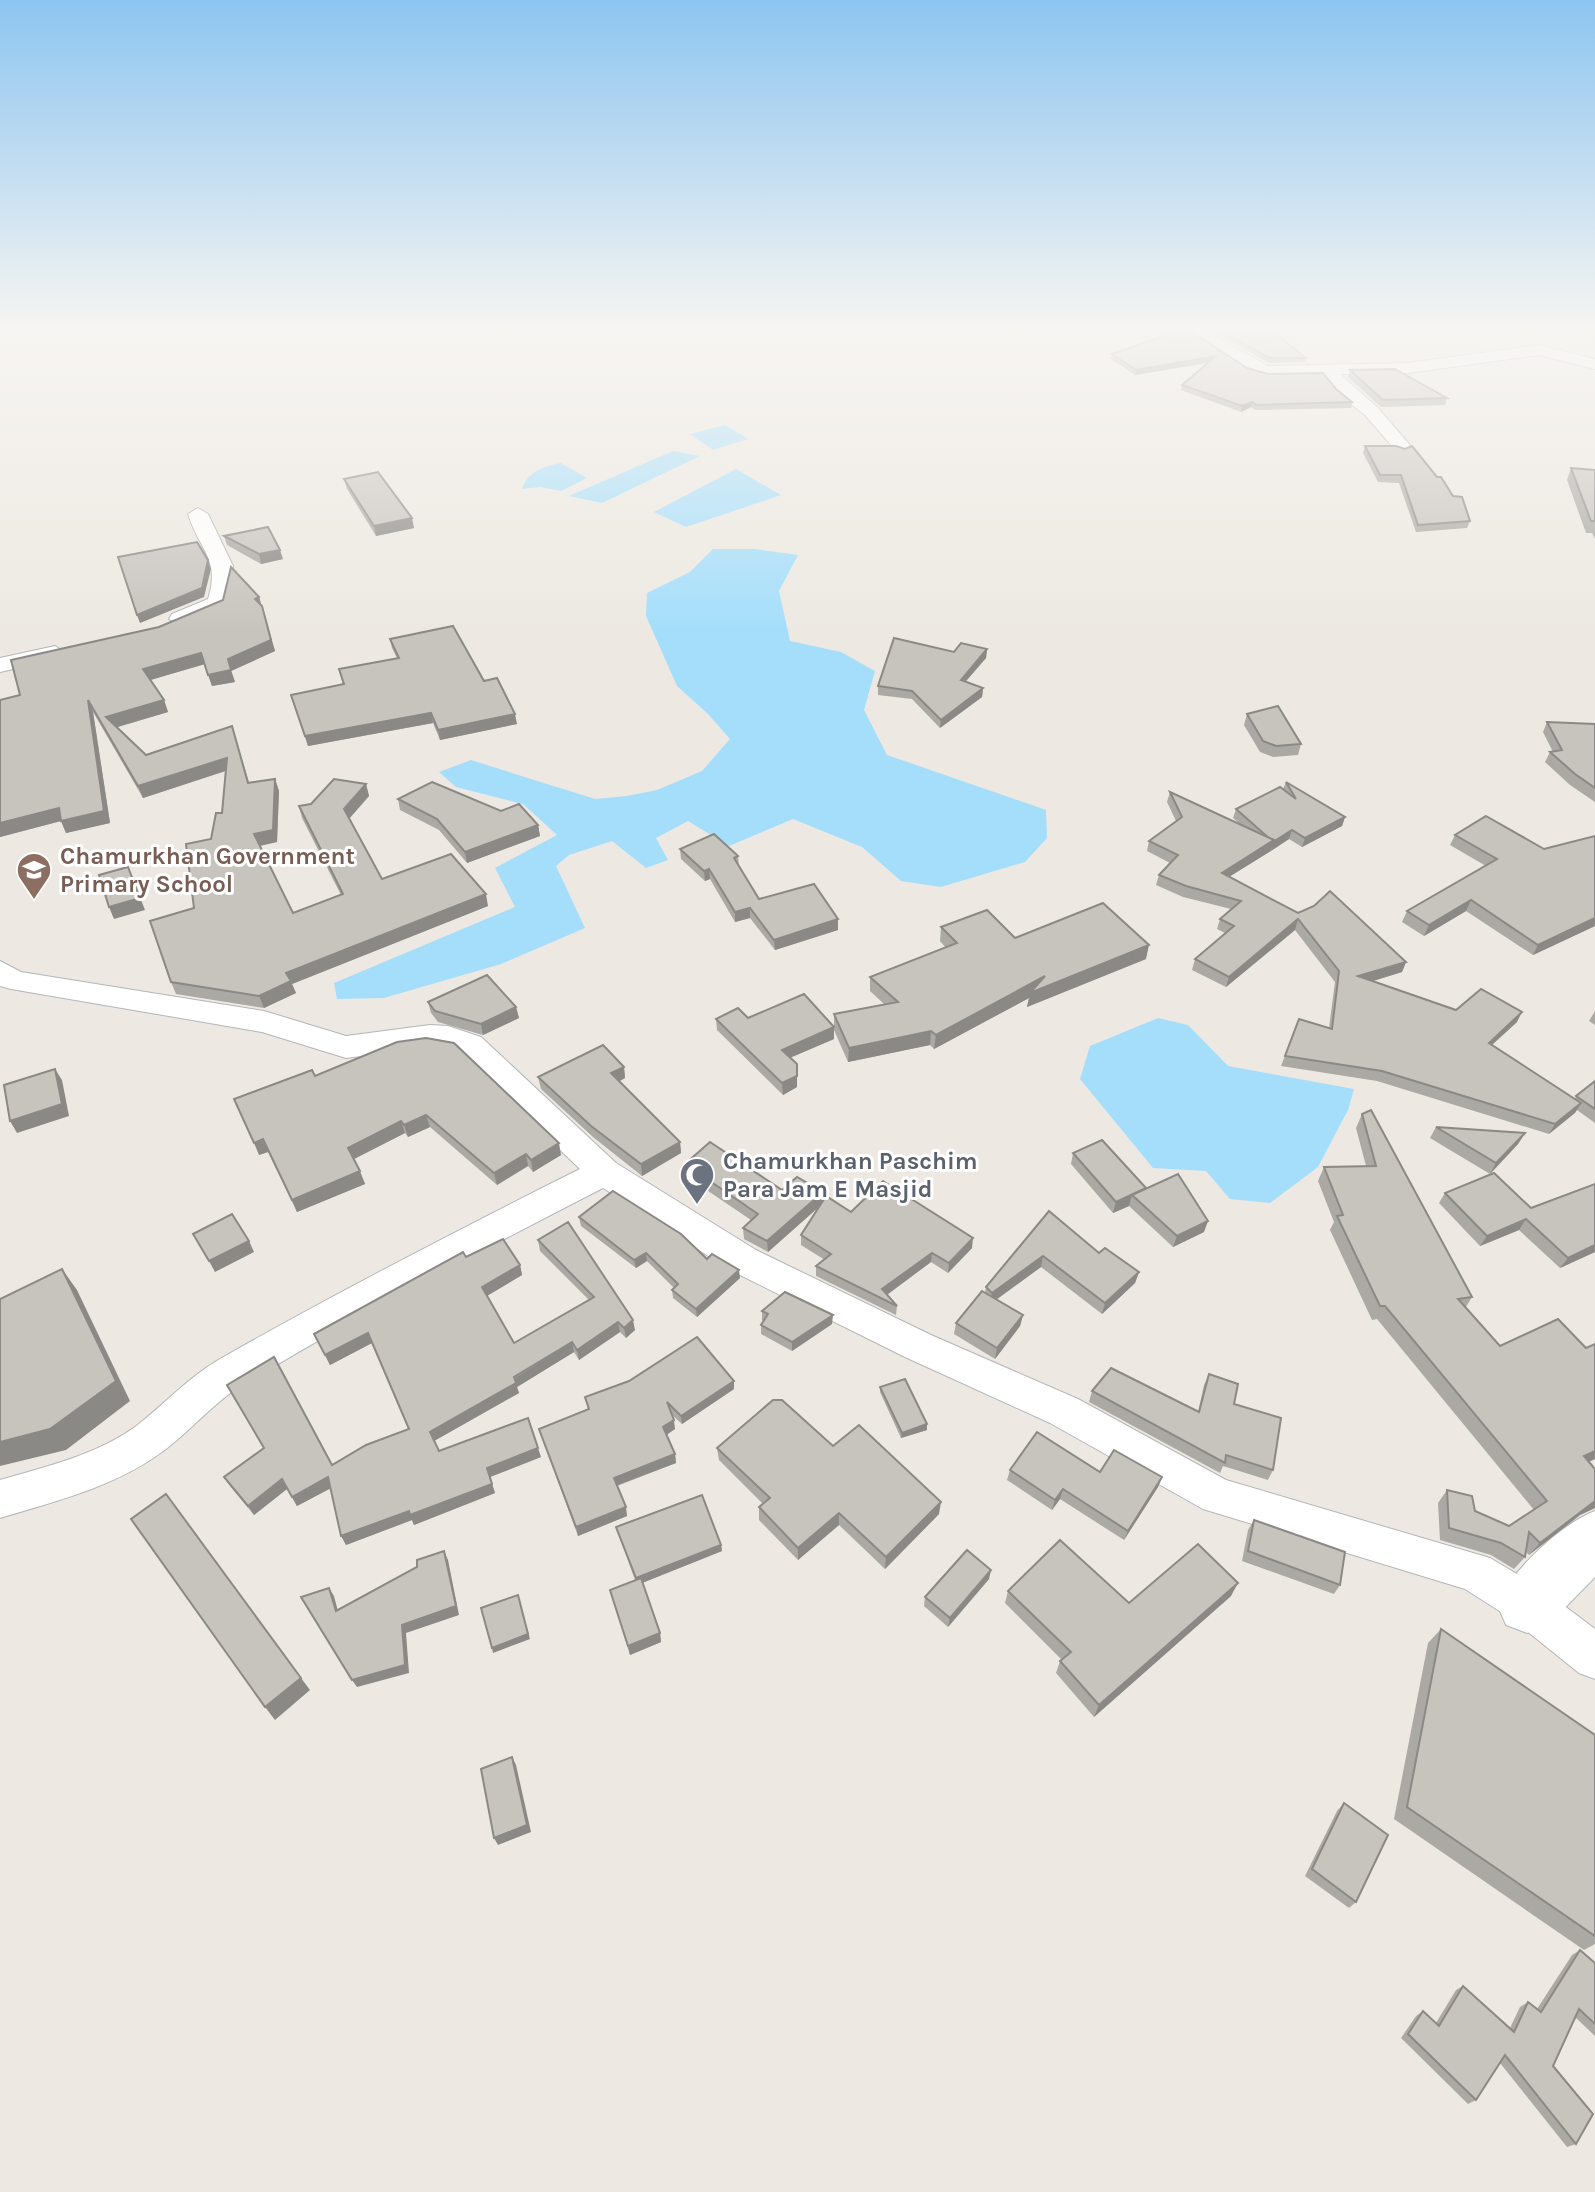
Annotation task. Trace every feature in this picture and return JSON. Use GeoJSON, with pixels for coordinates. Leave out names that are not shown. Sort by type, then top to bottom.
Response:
{"type":"FeatureCollection","features":[{"type":"Feature","properties":{"kind":"street"},"geometry":{"type":"LineString","coordinates":[[1387,429],[1403,448]]}},
{"type":"Feature","properties":{"kind":"street"},"geometry":{"type":"LineString","coordinates":[[154,630],[217,603],[224,568],[204,535],[198,514]]}},
{"type":"Feature","properties":{"kind":"street"},"geometry":{"type":"LineString","coordinates":[[0,665],[72,650]]}},
{"type":"Feature","properties":{"kind":"street"},"geometry":{"type":"LineString","coordinates":[[0,971],[7,978],[21,982],[264,1022],[346,1047],[430,1036],[448,1037],[470,1045],[604,1172],[743,1260],[918,1346],[1064,1411],[1217,1496],[1475,1572],[1527,1604],[1595,1657]]}},
{"type":"Feature","properties":{"kind":"street"},"geometry":{"type":"LineString","coordinates":[[0,1499],[94,1471],[149,1439],[185,1405],[229,1373],[423,1264],[604,1172]]}},
{"type":"Feature","properties":{"kind":"street"},"geometry":{"type":"LineString","coordinates":[[1527,1604],[1595,1538]]}},
{"type":"Feature","properties":{"kind":"water"},"geometry":{"type":"Polygon","coordinates":[[[708,429],[732,429],[748,439],[713,450],[690,434],[708,429]]]}},
{"type":"Feature","properties":{"kind":"water"},"geometry":{"type":"Polygon","coordinates":[[[673,451],[700,456],[602,503],[569,496],[673,451]]]}},
{"type":"Feature","properties":{"kind":"water"},"geometry":{"type":"Polygon","coordinates":[[[561,463],[587,478],[561,491],[540,487],[522,489],[537,470],[561,463]]]}},
{"type":"Feature","properties":{"kind":"water"},"geometry":{"type":"Polygon","coordinates":[[[736,469],[781,495],[686,527],[654,512],[736,469]]]}},
{"type":"Feature","properties":{"kind":"water"},"geometry":{"type":"Polygon","coordinates":[[[713,549],[755,549],[798,555],[779,591],[790,641],[841,652],[875,671],[864,710],[887,755],[1046,810],[1047,838],[1025,862],[941,887],[901,881],[862,847],[793,819],[729,846],[688,821],[656,838],[668,860],[646,868],[612,841],[569,855],[556,866],[585,928],[501,964],[384,998],[337,999],[334,983],[515,907],[495,868],[557,835],[523,804],[456,787],[439,772],[471,760],[595,799],[627,796],[657,790],[702,771],[730,739],[677,686],[646,616],[647,593],[690,572],[713,549]]]}},
{"type":"Feature","properties":{"kind":"water"},"geometry":{"type":"Polygon","coordinates":[[[1158,1018],[1188,1025],[1228,1066],[1354,1089],[1348,1110],[1318,1167],[1270,1203],[1230,1199],[1206,1171],[1153,1168],[1080,1079],[1090,1046],[1158,1018]]]}},
{"type":"Feature","properties":{"kind":"building"},"geometry":{"type":"Polygon","coordinates":[[[1365,446],[1405,449],[1412,446],[1437,477],[1441,477],[1453,496],[1462,497],[1470,521],[1418,525],[1401,475],[1380,475],[1365,446]]]}},
{"type":"Feature","properties":{"kind":"building"},"geometry":{"type":"Polygon","coordinates":[[[1571,468],[1595,470],[1595,521],[1591,521],[1571,468]]]}},
{"type":"Feature","properties":{"kind":"building"},"geometry":{"type":"Polygon","coordinates":[[[378,472],[412,518],[374,526],[344,479],[378,472]]]}},
{"type":"Feature","properties":{"kind":"building"},"geometry":{"type":"Polygon","coordinates":[[[268,527],[280,550],[259,554],[224,536],[268,527]]]}},
{"type":"Feature","properties":{"kind":"building"},"geometry":{"type":"Polygon","coordinates":[[[197,542],[208,560],[202,588],[137,615],[118,557],[197,542]]]}},
{"type":"Feature","properties":{"kind":"building"},"geometry":{"type":"Polygon","coordinates":[[[231,567],[259,597],[255,599],[262,606],[271,640],[228,659],[231,670],[208,675],[201,653],[143,669],[164,700],[106,717],[146,755],[232,726],[248,783],[275,779],[273,830],[254,834],[293,913],[343,894],[299,806],[311,804],[334,779],[366,784],[344,809],[382,879],[451,854],[486,894],[286,973],[291,981],[259,996],[171,982],[150,921],[194,908],[186,844],[211,839],[216,813],[222,813],[227,758],[138,786],[88,700],[104,811],[61,821],[59,808],[0,823],[0,700],[20,695],[11,660],[159,627],[223,600],[231,567]]]}},
{"type":"Feature","properties":{"kind":"building"},"geometry":{"type":"Polygon","coordinates":[[[453,626],[484,681],[497,678],[515,714],[438,730],[431,713],[305,736],[291,695],[344,684],[339,669],[399,658],[390,639],[453,626]]]}},
{"type":"Feature","properties":{"kind":"building"},"geometry":{"type":"Polygon","coordinates":[[[894,638],[954,652],[961,643],[987,649],[961,680],[983,688],[941,720],[912,691],[878,686],[894,638]]]}},
{"type":"Feature","properties":{"kind":"building"},"geometry":{"type":"Polygon","coordinates":[[[1278,706],[1301,744],[1276,746],[1263,741],[1247,714],[1278,706]]]}},
{"type":"Feature","properties":{"kind":"building"},"geometry":{"type":"Polygon","coordinates":[[[1547,722],[1595,724],[1595,788],[1550,752],[1562,750],[1547,722]]]}},
{"type":"Feature","properties":{"kind":"building"},"geometry":{"type":"Polygon","coordinates":[[[432,782],[501,811],[519,804],[538,825],[465,852],[437,819],[398,799],[432,782]]]}},
{"type":"Feature","properties":{"kind":"building"},"geometry":{"type":"Polygon","coordinates":[[[1286,782],[1345,817],[1305,838],[1292,830],[1273,842],[1236,809],[1280,787],[1296,799],[1286,782]]]}},
{"type":"Feature","properties":{"kind":"building"},"geometry":{"type":"Polygon","coordinates":[[[1170,792],[1274,840],[1222,873],[1298,913],[1314,906],[1330,891],[1406,962],[1358,976],[1456,1010],[1481,989],[1522,1012],[1489,1043],[1581,1103],[1555,1124],[1382,1071],[1285,1056],[1299,1019],[1332,1029],[1339,971],[1298,919],[1229,977],[1195,959],[1234,926],[1220,919],[1241,901],[1159,875],[1178,855],[1149,841],[1182,817],[1170,792]]]}},
{"type":"Feature","properties":{"kind":"building"},"geometry":{"type":"Polygon","coordinates":[[[1486,816],[1544,849],[1595,836],[1595,918],[1538,945],[1471,900],[1429,925],[1407,911],[1497,859],[1455,835],[1486,816]]]}},
{"type":"Feature","properties":{"kind":"building"},"geometry":{"type":"Polygon","coordinates":[[[714,834],[738,856],[734,858],[759,899],[814,884],[838,919],[774,940],[750,908],[735,912],[709,869],[704,871],[680,849],[714,834]]]}},
{"type":"Feature","properties":{"kind":"building"},"geometry":{"type":"Polygon","coordinates":[[[128,867],[140,898],[109,907],[99,875],[128,867]]]}},
{"type":"Feature","properties":{"kind":"building"},"geometry":{"type":"Polygon","coordinates":[[[1103,903],[1149,945],[1030,993],[1045,976],[936,1035],[931,1031],[849,1048],[834,1014],[898,1002],[870,977],[957,943],[941,927],[987,910],[1015,938],[1103,903]]]}},
{"type":"Feature","properties":{"kind":"building"},"geometry":{"type":"Polygon","coordinates":[[[487,975],[516,1007],[481,1024],[435,1011],[428,1002],[487,975]]]}},
{"type":"Feature","properties":{"kind":"building"},"geometry":{"type":"Polygon","coordinates":[[[804,994],[834,1027],[782,1050],[797,1064],[797,1076],[782,1083],[716,1019],[738,1008],[748,1018],[804,994]]]}},
{"type":"Feature","properties":{"kind":"building"},"geometry":{"type":"Polygon","coordinates":[[[426,1038],[454,1043],[559,1143],[531,1160],[526,1154],[494,1173],[426,1115],[404,1125],[401,1121],[348,1148],[360,1171],[292,1200],[263,1139],[254,1143],[234,1099],[312,1070],[315,1076],[397,1042],[426,1038]]]}},
{"type":"Feature","properties":{"kind":"building"},"geometry":{"type":"Polygon","coordinates":[[[603,1045],[624,1067],[611,1073],[680,1142],[641,1164],[591,1126],[538,1077],[603,1045]]]}},
{"type":"Feature","properties":{"kind":"building"},"geometry":{"type":"Polygon","coordinates":[[[55,1069],[62,1104],[10,1121],[4,1085],[55,1069]]]}},
{"type":"Feature","properties":{"kind":"building"},"geometry":{"type":"Polygon","coordinates":[[[1595,1081],[1595,1109],[1576,1096],[1595,1081]]]}},
{"type":"Feature","properties":{"kind":"building"},"geometry":{"type":"Polygon","coordinates":[[[1371,1110],[1472,1297],[1458,1299],[1500,1346],[1558,1319],[1586,1348],[1595,1344],[1595,1451],[1584,1456],[1595,1469],[1595,1501],[1540,1543],[1529,1532],[1525,1557],[1501,1543],[1449,1528],[1447,1490],[1472,1496],[1475,1511],[1509,1526],[1547,1501],[1385,1306],[1380,1306],[1337,1216],[1343,1215],[1324,1167],[1376,1166],[1362,1114],[1371,1110]]]}},
{"type":"Feature","properties":{"kind":"building"},"geometry":{"type":"Polygon","coordinates":[[[1436,1127],[1525,1133],[1496,1163],[1436,1127]]]}},
{"type":"Feature","properties":{"kind":"building"},"geometry":{"type":"Polygon","coordinates":[[[1102,1140],[1146,1188],[1116,1202],[1073,1153],[1102,1140]]]}},
{"type":"Feature","properties":{"kind":"building"},"geometry":{"type":"Polygon","coordinates":[[[710,1142],[782,1190],[797,1177],[823,1192],[767,1241],[743,1228],[758,1214],[685,1164],[710,1142]]]}},
{"type":"Feature","properties":{"kind":"building"},"geometry":{"type":"Polygon","coordinates":[[[1494,1173],[1531,1208],[1595,1184],[1595,1245],[1568,1258],[1526,1219],[1487,1236],[1445,1193],[1494,1173]]]}},
{"type":"Feature","properties":{"kind":"building"},"geometry":{"type":"Polygon","coordinates":[[[1178,1174],[1208,1221],[1177,1236],[1132,1195],[1178,1174]]]}},
{"type":"Feature","properties":{"kind":"building"},"geometry":{"type":"Polygon","coordinates":[[[883,1181],[973,1238],[949,1263],[932,1253],[882,1289],[897,1306],[816,1266],[831,1254],[801,1235],[826,1196],[851,1212],[883,1181]]]}},
{"type":"Feature","properties":{"kind":"building"},"geometry":{"type":"Polygon","coordinates":[[[613,1191],[681,1234],[707,1259],[712,1254],[739,1270],[696,1309],[672,1290],[678,1284],[646,1253],[634,1260],[579,1217],[613,1191]]]}},
{"type":"Feature","properties":{"kind":"building"},"geometry":{"type":"Polygon","coordinates":[[[1049,1211],[1099,1253],[1105,1248],[1139,1272],[1105,1303],[1043,1256],[992,1293],[986,1287],[1049,1211]]]}},
{"type":"Feature","properties":{"kind":"building"},"geometry":{"type":"Polygon","coordinates":[[[232,1214],[249,1241],[209,1261],[193,1234],[232,1214]]]}},
{"type":"Feature","properties":{"kind":"building"},"geometry":{"type":"Polygon","coordinates":[[[568,1222],[633,1320],[624,1328],[618,1322],[577,1350],[572,1342],[514,1377],[516,1383],[430,1432],[439,1451],[528,1418],[538,1448],[487,1468],[492,1484],[410,1515],[409,1511],[341,1536],[328,1477],[292,1497],[282,1479],[248,1506],[224,1477],[264,1448],[227,1385],[274,1357],[332,1465],[366,1445],[409,1429],[368,1333],[325,1355],[314,1334],[463,1252],[466,1257],[503,1239],[520,1265],[482,1287],[514,1343],[594,1297],[538,1240],[568,1222]]]}},
{"type":"Feature","properties":{"kind":"building"},"geometry":{"type":"Polygon","coordinates":[[[62,1269],[116,1381],[50,1429],[0,1442],[0,1299],[62,1269]]]}},
{"type":"Feature","properties":{"kind":"building"},"geometry":{"type":"Polygon","coordinates":[[[982,1291],[1023,1315],[997,1348],[956,1323],[982,1291]]]}},
{"type":"Feature","properties":{"kind":"building"},"geometry":{"type":"Polygon","coordinates":[[[785,1292],[833,1315],[792,1342],[761,1325],[768,1314],[762,1311],[785,1292]]]}},
{"type":"Feature","properties":{"kind":"building"},"geometry":{"type":"Polygon","coordinates":[[[697,1337],[734,1381],[681,1416],[667,1402],[674,1420],[663,1427],[675,1454],[614,1478],[626,1507],[576,1527],[539,1429],[589,1409],[585,1397],[629,1381],[697,1337]]]}},
{"type":"Feature","properties":{"kind":"building"},"geometry":{"type":"Polygon","coordinates":[[[1111,1368],[1199,1412],[1209,1374],[1238,1384],[1234,1404],[1281,1418],[1273,1470],[1226,1455],[1225,1463],[1092,1391],[1111,1368]]]}},
{"type":"Feature","properties":{"kind":"building"},"geometry":{"type":"Polygon","coordinates":[[[905,1379],[927,1424],[902,1433],[880,1387],[905,1379]]]}},
{"type":"Feature","properties":{"kind":"building"},"geometry":{"type":"Polygon","coordinates":[[[773,1400],[782,1400],[833,1446],[859,1425],[941,1502],[886,1557],[839,1513],[798,1548],[759,1507],[770,1498],[717,1448],[773,1400]]]}},
{"type":"Feature","properties":{"kind":"building"},"geometry":{"type":"Polygon","coordinates":[[[1037,1432],[1100,1472],[1114,1450],[1162,1477],[1128,1531],[1063,1489],[1055,1500],[1010,1470],[1037,1432]]]}},
{"type":"Feature","properties":{"kind":"building"},"geometry":{"type":"Polygon","coordinates":[[[166,1494],[301,1678],[265,1707],[131,1519],[166,1494]]]}},
{"type":"Feature","properties":{"kind":"building"},"geometry":{"type":"Polygon","coordinates":[[[702,1495],[721,1545],[636,1578],[616,1527],[702,1495]]]}},
{"type":"Feature","properties":{"kind":"building"},"geometry":{"type":"Polygon","coordinates":[[[1254,1520],[1345,1552],[1340,1585],[1248,1551],[1254,1520]]]}},
{"type":"Feature","properties":{"kind":"building"},"geometry":{"type":"Polygon","coordinates":[[[1060,1540],[1129,1603],[1198,1544],[1238,1583],[1099,1705],[1060,1661],[1071,1652],[1008,1591],[1060,1540]]]}},
{"type":"Feature","properties":{"kind":"building"},"geometry":{"type":"Polygon","coordinates":[[[967,1550],[991,1570],[950,1618],[925,1597],[967,1550]]]}},
{"type":"Feature","properties":{"kind":"building"},"geometry":{"type":"Polygon","coordinates":[[[444,1551],[456,1606],[402,1625],[405,1665],[352,1680],[301,1597],[329,1588],[336,1611],[417,1567],[417,1560],[444,1551]]]}},
{"type":"Feature","properties":{"kind":"building"},"geometry":{"type":"Polygon","coordinates":[[[641,1578],[660,1633],[628,1646],[610,1590],[641,1578]]]}},
{"type":"Feature","properties":{"kind":"building"},"geometry":{"type":"Polygon","coordinates":[[[518,1595],[528,1634],[492,1648],[481,1608],[518,1595]]]}},
{"type":"Feature","properties":{"kind":"building"},"geometry":{"type":"Polygon","coordinates":[[[1441,1629],[1595,1735],[1595,1936],[1407,1807],[1441,1629]]]}},
{"type":"Feature","properties":{"kind":"building"},"geometry":{"type":"Polygon","coordinates":[[[512,1757],[527,1825],[494,1838],[481,1769],[512,1757]]]}},
{"type":"Feature","properties":{"kind":"building"},"geometry":{"type":"Polygon","coordinates":[[[1344,1803],[1388,1835],[1356,1902],[1312,1869],[1344,1803]]]}},
{"type":"Feature","properties":{"kind":"building"},"geometry":{"type":"Polygon","coordinates":[[[1580,1950],[1595,1963],[1595,2024],[1579,2009],[1553,2066],[1593,2114],[1576,2144],[1505,2055],[1476,2100],[1408,2034],[1423,2011],[1439,2026],[1463,1986],[1514,2032],[1528,2002],[1541,2012],[1580,1950]]]}},
{"type":"Feature","properties":{"kind":"place","name":"Chamurkhan Government Primary School"},"geometry":{"type":"Point","coordinates":[34,901]}},
{"type":"Feature","properties":{"kind":"place","name":"Chamurkhan Paschim Para Jam E Masjid"},"geometry":{"type":"Point","coordinates":[697,1206]}}]}
